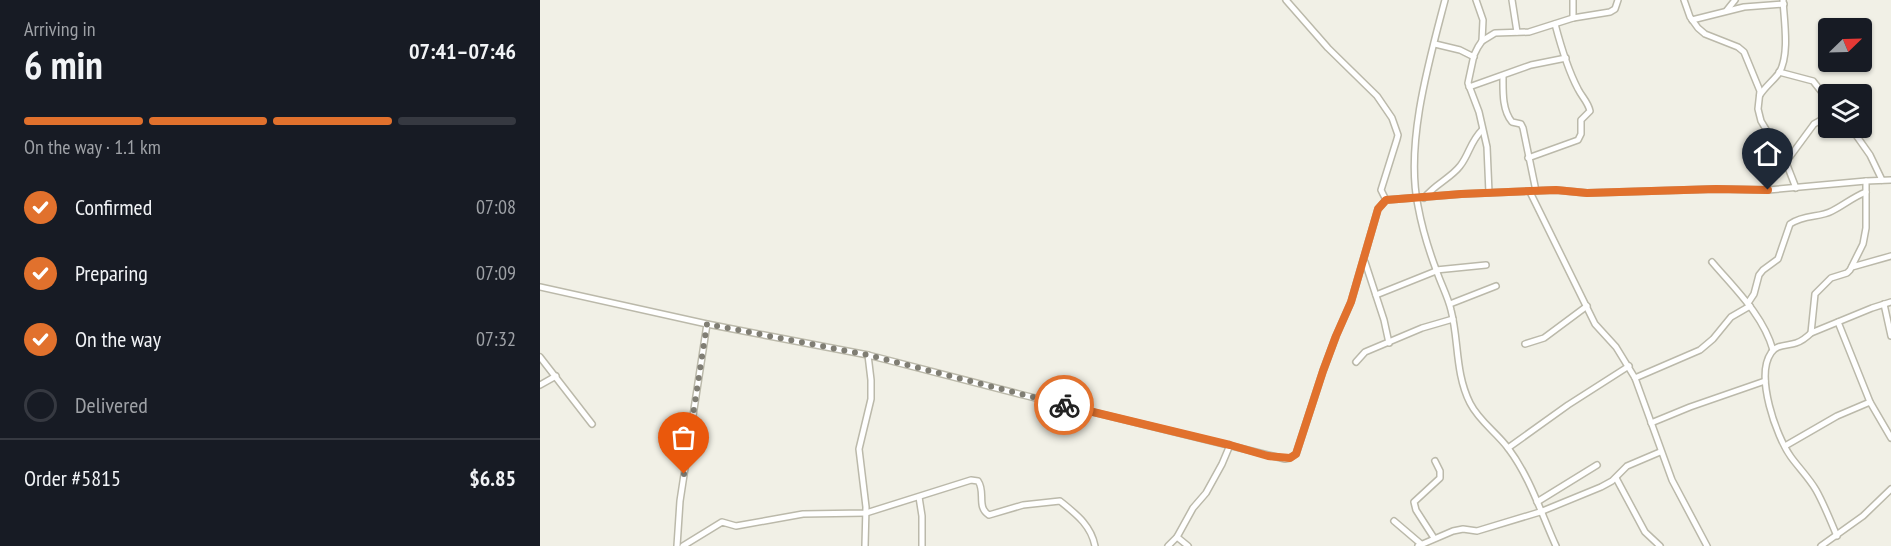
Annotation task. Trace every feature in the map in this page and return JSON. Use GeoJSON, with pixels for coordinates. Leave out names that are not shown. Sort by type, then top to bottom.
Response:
{"type":"FeatureCollection","features":[{"type":"Feature","properties":{"kind":"street"},"geometry":{"type":"LineString","coordinates":[[1286,0],[1314,34],[1377,96],[1392,118],[1398,135],[1381,190],[1386,200]]}},
{"type":"Feature","properties":{"kind":"street"},"geometry":{"type":"LineString","coordinates":[[1445,0],[1428,67],[1418,123],[1416,198],[1436,271],[1450,303],[1454,319],[1458,364],[1464,389],[1477,415],[1508,448],[1520,466],[1556,546]]}},
{"type":"Feature","properties":{"kind":"street"},"geometry":{"type":"LineString","coordinates":[[1476,0],[1483,20],[1482,41],[1474,57],[1469,87],[1479,112],[1489,156],[1489,193]]}},
{"type":"Feature","properties":{"kind":"street"},"geometry":{"type":"LineString","coordinates":[[1512,0],[1517,32]]}},
{"type":"Feature","properties":{"kind":"street"},"geometry":{"type":"LineString","coordinates":[[1573,0],[1573,18]]}},
{"type":"Feature","properties":{"kind":"street"},"geometry":{"type":"LineString","coordinates":[[1482,41],[1495,33],[1529,32],[1573,18],[1610,12],[1615,9],[1618,0]]}},
{"type":"Feature","properties":{"kind":"street"},"geometry":{"type":"LineString","coordinates":[[1684,0],[1698,28],[1705,34],[1730,43],[1744,52],[1759,86],[1758,109],[1761,121],[1778,142],[1796,188]]}},
{"type":"Feature","properties":{"kind":"street"},"geometry":{"type":"LineString","coordinates":[[1727,10],[1735,0]]}},
{"type":"Feature","properties":{"kind":"street"},"geometry":{"type":"LineString","coordinates":[[1692,20],[1727,10],[1783,2],[1785,42],[1782,65],[1760,96]]}},
{"type":"Feature","properties":{"kind":"street"},"geometry":{"type":"LineString","coordinates":[[1528,158],[1578,140],[1581,134],[1581,120],[1590,108],[1577,88],[1555,24]]}},
{"type":"Feature","properties":{"kind":"street"},"geometry":{"type":"LineString","coordinates":[[1435,44],[1460,50],[1474,57]]}},
{"type":"Feature","properties":{"kind":"street"},"geometry":{"type":"LineString","coordinates":[[1469,87],[1531,65],[1566,58]]}},
{"type":"Feature","properties":{"kind":"street"},"geometry":{"type":"LineString","coordinates":[[1779,72],[1812,81],[1818,88]]}},
{"type":"Feature","properties":{"kind":"street"},"geometry":{"type":"LineString","coordinates":[[1503,76],[1507,113],[1512,122],[1523,126],[1533,191],[1595,324],[1616,347],[1635,378],[1660,452],[1707,546]]}},
{"type":"Feature","properties":{"kind":"street"},"geometry":{"type":"LineString","coordinates":[[1786,162],[1818,122]]}},
{"type":"Feature","properties":{"kind":"street"},"geometry":{"type":"LineString","coordinates":[[1424,198],[1458,168],[1471,143],[1482,130]]}},
{"type":"Feature","properties":{"kind":"street"},"geometry":{"type":"LineString","coordinates":[[1858,138],[1870,155],[1882,180]]}},
{"type":"Feature","properties":{"kind":"street"},"geometry":{"type":"LineString","coordinates":[[540,287],[707,324],[868,355],[1285,459],[1296,454],[1323,371],[1351,302],[1378,209],[1386,200],[1556,190],[1587,193],[1796,188],[1891,180]]}},
{"type":"Feature","properties":{"kind":"street"},"geometry":{"type":"LineString","coordinates":[[1811,333],[1815,294],[1831,278],[1847,273],[1864,240],[1866,181]]}},
{"type":"Feature","properties":{"kind":"street"},"geometry":{"type":"LineString","coordinates":[[1635,378],[1700,350],[1713,339],[1731,317],[1749,305],[1759,275],[1779,257],[1790,224],[1804,217],[1830,212],[1851,198],[1866,192]]}},
{"type":"Feature","properties":{"kind":"street"},"geometry":{"type":"LineString","coordinates":[[1852,267],[1891,256]]}},
{"type":"Feature","properties":{"kind":"street"},"geometry":{"type":"LineString","coordinates":[[1364,260],[1389,343]]}},
{"type":"Feature","properties":{"kind":"street"},"geometry":{"type":"LineString","coordinates":[[1712,262],[1749,305],[1768,334],[1773,350]]}},
{"type":"Feature","properties":{"kind":"street"},"geometry":{"type":"LineString","coordinates":[[1376,295],[1436,271],[1486,265]]}},
{"type":"Feature","properties":{"kind":"street"},"geometry":{"type":"LineString","coordinates":[[1450,303],[1496,286]]}},
{"type":"Feature","properties":{"kind":"street"},"geometry":{"type":"LineString","coordinates":[[1837,536],[1816,490],[1785,446],[1771,412],[1765,381],[1769,357],[1773,350],[1781,346],[1796,343],[1811,333],[1891,302]]}},
{"type":"Feature","properties":{"kind":"street"},"geometry":{"type":"LineString","coordinates":[[1884,304],[1891,336]]}},
{"type":"Feature","properties":{"kind":"street"},"geometry":{"type":"LineString","coordinates":[[1525,344],[1544,338],[1587,306]]}},
{"type":"Feature","properties":{"kind":"street"},"geometry":{"type":"LineString","coordinates":[[1356,362],[1364,353],[1422,328],[1454,319]]}},
{"type":"Feature","properties":{"kind":"street"},"geometry":{"type":"LineString","coordinates":[[1838,322],[1870,402],[1891,438]]}},
{"type":"Feature","properties":{"kind":"street"},"geometry":{"type":"LineString","coordinates":[[677,546],[680,501],[707,324]]}},
{"type":"Feature","properties":{"kind":"street"},"geometry":{"type":"LineString","coordinates":[[865,546],[866,513],[859,449],[871,399],[868,355]]}},
{"type":"Feature","properties":{"kind":"street"},"geometry":{"type":"LineString","coordinates":[[540,357],[592,424]]}},
{"type":"Feature","properties":{"kind":"street"},"geometry":{"type":"LineString","coordinates":[[1508,448],[1568,405],[1629,366]]}},
{"type":"Feature","properties":{"kind":"street"},"geometry":{"type":"LineString","coordinates":[[540,385],[556,376]]}},
{"type":"Feature","properties":{"kind":"street"},"geometry":{"type":"LineString","coordinates":[[1651,423],[1765,381]]}},
{"type":"Feature","properties":{"kind":"street"},"geometry":{"type":"LineString","coordinates":[[1785,446],[1837,416],[1870,402]]}},
{"type":"Feature","properties":{"kind":"street"},"geometry":{"type":"LineString","coordinates":[[1168,546],[1177,537],[1193,508],[1212,481],[1230,445]]}},
{"type":"Feature","properties":{"kind":"street"},"geometry":{"type":"LineString","coordinates":[[1394,521],[1419,545],[1460,529],[1477,531],[1540,512],[1601,487],[1616,478],[1627,466],[1660,452]]}},
{"type":"Feature","properties":{"kind":"street"},"geometry":{"type":"LineString","coordinates":[[1434,538],[1416,510],[1414,502],[1440,478],[1440,471],[1435,461]]}},
{"type":"Feature","properties":{"kind":"street"},"geometry":{"type":"LineString","coordinates":[[1537,502],[1597,465]]}},
{"type":"Feature","properties":{"kind":"street"},"geometry":{"type":"LineString","coordinates":[[1616,478],[1645,532],[1660,546]]}},
{"type":"Feature","properties":{"kind":"street"},"geometry":{"type":"LineString","coordinates":[[683,546],[722,522],[736,526],[809,514],[866,513],[971,480],[978,481],[981,485],[981,505],[985,513],[989,515],[1023,505],[1060,501],[1086,524],[1095,546]]}},
{"type":"Feature","properties":{"kind":"street"},"geometry":{"type":"LineString","coordinates":[[1821,546],[1863,516],[1891,489]]}},
{"type":"Feature","properties":{"kind":"street"},"geometry":{"type":"LineString","coordinates":[[919,497],[922,516],[922,546]]}},
{"type":"Feature","properties":{"kind":"street"},"geometry":{"type":"LineString","coordinates":[[1177,537],[1188,546]]}},
{"type":"Feature","properties":{"kind":"way so far"},"geometry":{"type":"LineString","coordinates":[[684,474],[707,324],[868,355],[1064,405]]}},
{"type":"Feature","properties":{"kind":"route"},"geometry":{"type":"LineString","coordinates":[[1064,405],[1268,456],[1290,458],[1296,454],[1323,371],[1351,302],[1378,209],[1386,200],[1556,190],[1587,193],[1716,189],[1768,190]]}}]}
